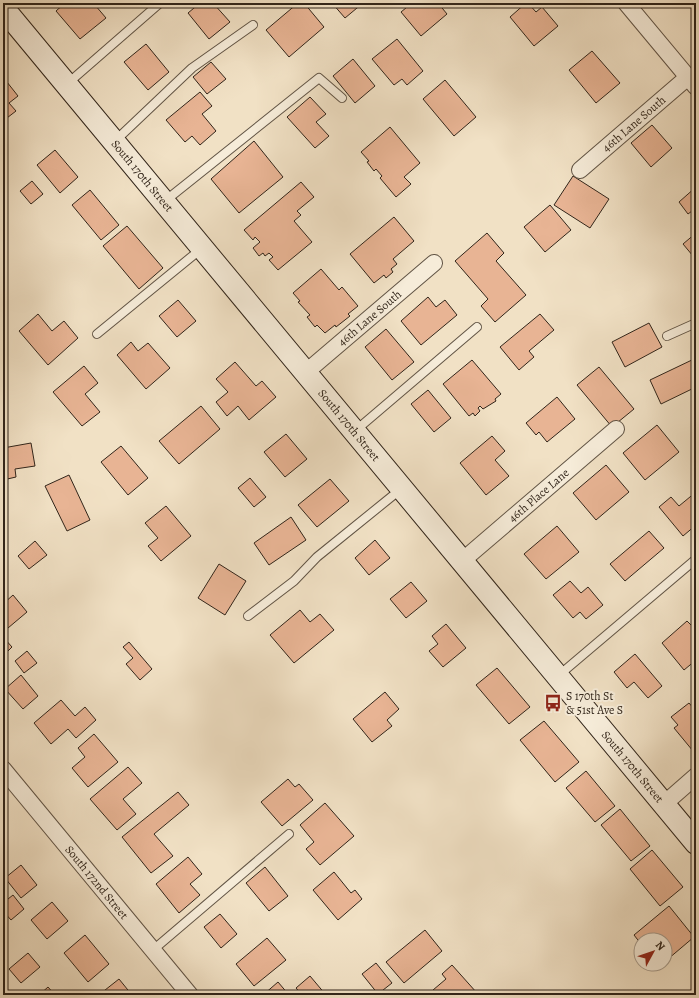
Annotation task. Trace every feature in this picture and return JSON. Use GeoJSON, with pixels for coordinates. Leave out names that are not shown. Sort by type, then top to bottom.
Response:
{"type":"FeatureCollection","features":[{"type":"Feature","properties":{"kind":"street"},"geometry":{"type":"LineString","coordinates":[[626,3],[692,82]]}},
{"type":"Feature","properties":{"kind":"street","name":"South 170th Street"},"geometry":{"type":"LineString","coordinates":[[3,8],[165,201],[305,373],[696,843]]}},
{"type":"Feature","properties":{"kind":"street","name":"46th Lane South"},"geometry":{"type":"LineString","coordinates":[[580,170],[692,82]]}},
{"type":"Feature","properties":{"kind":"street","name":"46th Lane South"},"geometry":{"type":"LineString","coordinates":[[305,373],[434,263]]}},
{"type":"Feature","properties":{"kind":"street","name":"46th Place Lane"},"geometry":{"type":"LineString","coordinates":[[462,561],[616,429]]}},
{"type":"Feature","properties":{"kind":"street","name":"South 172nd Street"},"geometry":{"type":"LineString","coordinates":[[3,769],[190,995]]}},
{"type":"Feature","properties":{"kind":"street"},"geometry":{"type":"LineString","coordinates":[[664,804],[696,776]]}},
{"type":"Feature","properties":{"kind":"lane"},"geometry":{"type":"LineString","coordinates":[[66,84],[160,3]]}},
{"type":"Feature","properties":{"kind":"lane"},"geometry":{"type":"LineString","coordinates":[[114,142],[192,68],[253,25]]}},
{"type":"Feature","properties":{"kind":"lane"},"geometry":{"type":"LineString","coordinates":[[165,201],[319,78],[342,98]]}},
{"type":"Feature","properties":{"kind":"lane"},"geometry":{"type":"LineString","coordinates":[[97,334],[202,248]]}},
{"type":"Feature","properties":{"kind":"lane"},"geometry":{"type":"LineString","coordinates":[[667,336],[696,323]]}},
{"type":"Feature","properties":{"kind":"lane"},"geometry":{"type":"LineString","coordinates":[[354,432],[477,327]]}},
{"type":"Feature","properties":{"kind":"lane"},"geometry":{"type":"LineString","coordinates":[[248,616],[294,582],[317,557],[402,488]]}},
{"type":"Feature","properties":{"kind":"lane"},"geometry":{"type":"LineString","coordinates":[[558,676],[696,559]]}},
{"type":"Feature","properties":{"kind":"lane"},"geometry":{"type":"LineString","coordinates":[[153,950],[289,834]]}},
{"type":"Feature","properties":{"kind":"building"},"geometry":{"type":"Polygon","coordinates":[[[65,3],[98,3],[95,5],[106,18],[80,39],[56,11],[65,3]]]}},
{"type":"Feature","properties":{"kind":"building"},"geometry":{"type":"Polygon","coordinates":[[[200,3],[213,3],[230,22],[209,39],[188,13],[200,3]]]}},
{"type":"Feature","properties":{"kind":"building"},"geometry":{"type":"Polygon","coordinates":[[[298,3],[304,3],[324,27],[289,57],[266,30],[298,3]]]}},
{"type":"Feature","properties":{"kind":"building"},"geometry":{"type":"Polygon","coordinates":[[[332,3],[363,3],[345,18],[332,3]]]}},
{"type":"Feature","properties":{"kind":"building"},"geometry":{"type":"Polygon","coordinates":[[[412,3],[438,3],[447,14],[421,36],[401,12],[412,3]]]}},
{"type":"Feature","properties":{"kind":"building"},"geometry":{"type":"Polygon","coordinates":[[[526,3],[528,3],[536,12],[542,7],[558,26],[534,46],[510,17],[526,3]]]}},
{"type":"Feature","properties":{"kind":"building"},"geometry":{"type":"Polygon","coordinates":[[[397,39],[423,71],[407,85],[402,79],[394,85],[372,59],[397,39]]]}},
{"type":"Feature","properties":{"kind":"building"},"geometry":{"type":"Polygon","coordinates":[[[146,44],[169,72],[148,90],[124,62],[146,44]]]}},
{"type":"Feature","properties":{"kind":"building"},"geometry":{"type":"Polygon","coordinates":[[[592,51],[620,83],[596,103],[569,70],[592,51]]]}},
{"type":"Feature","properties":{"kind":"building"},"geometry":{"type":"Polygon","coordinates":[[[353,59],[375,86],[355,103],[333,76],[353,59]]]}},
{"type":"Feature","properties":{"kind":"building"},"geometry":{"type":"Polygon","coordinates":[[[211,62],[226,79],[207,94],[193,77],[211,62]]]}},
{"type":"Feature","properties":{"kind":"building"},"geometry":{"type":"Polygon","coordinates":[[[3,77],[18,96],[9,103],[16,111],[3,121],[3,77]]]}},
{"type":"Feature","properties":{"kind":"building"},"geometry":{"type":"Polygon","coordinates":[[[445,80],[476,117],[454,136],[423,99],[445,80]]]}},
{"type":"Feature","properties":{"kind":"building"},"geometry":{"type":"Polygon","coordinates":[[[200,92],[212,106],[202,114],[216,131],[200,145],[192,136],[185,142],[166,120],[200,92]]]}},
{"type":"Feature","properties":{"kind":"building"},"geometry":{"type":"Polygon","coordinates":[[[310,97],[326,114],[316,122],[329,136],[315,148],[287,117],[310,97]]]}},
{"type":"Feature","properties":{"kind":"building"},"geometry":{"type":"Polygon","coordinates":[[[652,125],[672,148],[651,167],[631,143],[652,125]]]}},
{"type":"Feature","properties":{"kind":"building"},"geometry":{"type":"Polygon","coordinates":[[[390,127],[420,163],[404,177],[411,184],[396,197],[380,178],[382,176],[376,169],[374,171],[367,162],[369,161],[361,152],[390,127]]]}},
{"type":"Feature","properties":{"kind":"building"},"geometry":{"type":"Polygon","coordinates":[[[254,141],[283,177],[239,213],[211,179],[254,141]]]}},
{"type":"Feature","properties":{"kind":"building"},"geometry":{"type":"Polygon","coordinates":[[[55,150],[78,177],[60,193],[37,165],[55,150]]]}},
{"type":"Feature","properties":{"kind":"building"},"geometry":{"type":"Polygon","coordinates":[[[573,176],[609,199],[590,228],[554,205],[573,176]]]}},
{"type":"Feature","properties":{"kind":"building"},"geometry":{"type":"Polygon","coordinates":[[[32,181],[43,194],[31,204],[20,191],[32,181]]]}},
{"type":"Feature","properties":{"kind":"building"},"geometry":{"type":"Polygon","coordinates":[[[301,182],[314,197],[297,211],[301,215],[294,221],[312,242],[278,270],[269,260],[273,257],[269,253],[265,256],[263,253],[259,256],[253,248],[260,242],[255,237],[253,240],[244,230],[301,182]]]}},
{"type":"Feature","properties":{"kind":"building"},"geometry":{"type":"Polygon","coordinates":[[[696,187],[696,208],[688,214],[679,202],[696,187]]]}},
{"type":"Feature","properties":{"kind":"building"},"geometry":{"type":"Polygon","coordinates":[[[90,190],[119,225],[101,240],[72,205],[90,190]]]}},
{"type":"Feature","properties":{"kind":"building"},"geometry":{"type":"Polygon","coordinates":[[[550,205],[571,230],[545,252],[524,227],[550,205]]]}},
{"type":"Feature","properties":{"kind":"building"},"geometry":{"type":"Polygon","coordinates":[[[394,217],[414,241],[393,259],[397,264],[391,269],[393,272],[386,278],[384,275],[374,283],[350,254],[394,217]]]}},
{"type":"Feature","properties":{"kind":"building"},"geometry":{"type":"Polygon","coordinates":[[[127,226],[163,268],[139,289],[103,246],[127,226]]]}},
{"type":"Feature","properties":{"kind":"building"},"geometry":{"type":"Polygon","coordinates":[[[487,233],[504,253],[496,261],[526,295],[495,322],[481,306],[488,299],[455,261],[487,233]]]}},
{"type":"Feature","properties":{"kind":"building"},"geometry":{"type":"Polygon","coordinates":[[[696,233],[696,254],[693,256],[683,244],[696,233]]]}},
{"type":"Feature","properties":{"kind":"building"},"geometry":{"type":"Polygon","coordinates":[[[321,269],[339,290],[342,287],[358,306],[348,314],[350,316],[336,327],[335,325],[325,333],[317,325],[315,327],[307,317],[310,315],[298,302],[300,301],[293,293],[321,269]]]}},
{"type":"Feature","properties":{"kind":"building"},"geometry":{"type":"Polygon","coordinates":[[[428,297],[436,307],[445,300],[457,315],[421,345],[401,321],[428,297]]]}},
{"type":"Feature","properties":{"kind":"building"},"geometry":{"type":"Polygon","coordinates":[[[178,300],[196,321],[177,337],[159,316],[178,300]]]}},
{"type":"Feature","properties":{"kind":"building"},"geometry":{"type":"Polygon","coordinates":[[[38,314],[52,331],[64,321],[78,338],[48,365],[19,331],[38,314]]]}},
{"type":"Feature","properties":{"kind":"building"},"geometry":{"type":"Polygon","coordinates":[[[540,314],[554,330],[529,351],[534,357],[519,370],[500,347],[540,314]]]}},
{"type":"Feature","properties":{"kind":"building"},"geometry":{"type":"Polygon","coordinates":[[[649,323],[662,347],[625,367],[612,342],[649,323]]]}},
{"type":"Feature","properties":{"kind":"building"},"geometry":{"type":"Polygon","coordinates":[[[386,329],[414,362],[392,380],[365,347],[386,329]]]}},
{"type":"Feature","properties":{"kind":"building"},"geometry":{"type":"Polygon","coordinates":[[[131,342],[138,351],[148,343],[170,368],[146,389],[117,355],[131,342]]]}},
{"type":"Feature","properties":{"kind":"building"},"geometry":{"type":"Polygon","coordinates":[[[694,359],[696,362],[696,387],[661,404],[650,380],[694,359]]]}},
{"type":"Feature","properties":{"kind":"building"},"geometry":{"type":"Polygon","coordinates":[[[472,360],[501,394],[495,399],[496,401],[483,409],[480,406],[478,408],[480,411],[475,416],[473,413],[469,416],[443,384],[472,360]]]}},
{"type":"Feature","properties":{"kind":"building"},"geometry":{"type":"Polygon","coordinates":[[[235,362],[256,386],[262,381],[276,397],[249,420],[238,406],[227,416],[216,402],[228,392],[216,379],[235,362]]]}},
{"type":"Feature","properties":{"kind":"building"},"geometry":{"type":"Polygon","coordinates":[[[84,366],[98,383],[85,394],[100,412],[82,426],[53,392],[84,366]]]}},
{"type":"Feature","properties":{"kind":"building"},"geometry":{"type":"Polygon","coordinates":[[[599,367],[634,409],[612,427],[577,385],[599,367]]]}},
{"type":"Feature","properties":{"kind":"building"},"geometry":{"type":"Polygon","coordinates":[[[428,390],[451,418],[434,432],[411,404],[428,390]]]}},
{"type":"Feature","properties":{"kind":"building"},"geometry":{"type":"Polygon","coordinates":[[[557,397],[575,419],[547,442],[539,432],[536,435],[526,423],[557,397]]]}},
{"type":"Feature","properties":{"kind":"building"},"geometry":{"type":"Polygon","coordinates":[[[201,406],[220,429],[179,464],[159,441],[201,406]]]}},
{"type":"Feature","properties":{"kind":"building"},"geometry":{"type":"Polygon","coordinates":[[[657,425],[679,452],[645,480],[623,453],[657,425]]]}},
{"type":"Feature","properties":{"kind":"building"},"geometry":{"type":"Polygon","coordinates":[[[286,434],[307,459],[285,477],[264,452],[286,434]]]}},
{"type":"Feature","properties":{"kind":"building"},"geometry":{"type":"Polygon","coordinates":[[[492,436],[505,451],[495,460],[509,476],[486,495],[460,463],[492,436]]]}},
{"type":"Feature","properties":{"kind":"building"},"geometry":{"type":"Polygon","coordinates":[[[31,443],[35,466],[15,469],[16,477],[3,480],[3,448],[31,443]]]}},
{"type":"Feature","properties":{"kind":"building"},"geometry":{"type":"Polygon","coordinates":[[[121,446],[148,478],[128,495],[101,462],[121,446]]]}},
{"type":"Feature","properties":{"kind":"building"},"geometry":{"type":"Polygon","coordinates":[[[606,465],[629,492],[596,520],[573,493],[606,465]]]}},
{"type":"Feature","properties":{"kind":"building"},"geometry":{"type":"Polygon","coordinates":[[[69,475],[90,520],[67,531],[45,486],[69,475]]]}},
{"type":"Feature","properties":{"kind":"building"},"geometry":{"type":"Polygon","coordinates":[[[250,478],[266,497],[254,507],[238,488],[250,478]]]}},
{"type":"Feature","properties":{"kind":"building"},"geometry":{"type":"Polygon","coordinates":[[[330,479],[349,501],[317,527],[298,505],[330,479]]]}},
{"type":"Feature","properties":{"kind":"building"},"geometry":{"type":"Polygon","coordinates":[[[696,492],[696,525],[683,536],[659,507],[671,497],[679,506],[696,492]]]}},
{"type":"Feature","properties":{"kind":"building"},"geometry":{"type":"Polygon","coordinates":[[[166,506],[191,536],[161,561],[148,546],[158,538],[145,523],[166,506]]]}},
{"type":"Feature","properties":{"kind":"building"},"geometry":{"type":"Polygon","coordinates":[[[291,517],[306,540],[269,565],[254,543],[291,517]]]}},
{"type":"Feature","properties":{"kind":"building"},"geometry":{"type":"Polygon","coordinates":[[[557,526],[579,552],[546,579],[524,554],[557,526]]]}},
{"type":"Feature","properties":{"kind":"building"},"geometry":{"type":"Polygon","coordinates":[[[649,531],[664,548],[625,581],[610,564],[649,531]]]}},
{"type":"Feature","properties":{"kind":"building"},"geometry":{"type":"Polygon","coordinates":[[[375,540],[390,558],[369,575],[355,558],[375,540]]]}},
{"type":"Feature","properties":{"kind":"building"},"geometry":{"type":"Polygon","coordinates":[[[35,541],[47,555],[29,569],[18,556],[35,541]]]}},
{"type":"Feature","properties":{"kind":"building"},"geometry":{"type":"Polygon","coordinates":[[[219,564],[246,581],[225,615],[198,598],[219,564]]]}},
{"type":"Feature","properties":{"kind":"building"},"geometry":{"type":"Polygon","coordinates":[[[570,581],[581,593],[588,587],[603,605],[586,619],[580,612],[573,618],[553,595],[570,581]]]}},
{"type":"Feature","properties":{"kind":"building"},"geometry":{"type":"Polygon","coordinates":[[[411,582],[427,601],[406,618],[390,599],[411,582]]]}},
{"type":"Feature","properties":{"kind":"building"},"geometry":{"type":"Polygon","coordinates":[[[13,595],[27,612],[8,628],[3,622],[3,604],[13,595]]]}},
{"type":"Feature","properties":{"kind":"building"},"geometry":{"type":"Polygon","coordinates":[[[300,610],[310,622],[320,614],[334,630],[294,663],[270,635],[300,610]]]}},
{"type":"Feature","properties":{"kind":"building"},"geometry":{"type":"Polygon","coordinates":[[[687,621],[696,630],[696,660],[684,670],[662,643],[687,621]]]}},
{"type":"Feature","properties":{"kind":"building"},"geometry":{"type":"Polygon","coordinates":[[[446,624],[466,648],[443,667],[429,651],[438,644],[432,636],[446,624]]]}},
{"type":"Feature","properties":{"kind":"building"},"geometry":{"type":"Polygon","coordinates":[[[3,637],[12,647],[3,656],[3,637]]]}},
{"type":"Feature","properties":{"kind":"building"},"geometry":{"type":"Polygon","coordinates":[[[129,642],[152,669],[140,680],[126,664],[133,658],[123,647],[129,642]]]}},
{"type":"Feature","properties":{"kind":"building"},"geometry":{"type":"Polygon","coordinates":[[[27,651],[37,663],[24,673],[15,661],[27,651]]]}},
{"type":"Feature","properties":{"kind":"building"},"geometry":{"type":"Polygon","coordinates":[[[635,654],[662,686],[648,698],[634,682],[627,688],[614,672],[635,654]]]}},
{"type":"Feature","properties":{"kind":"building"},"geometry":{"type":"Polygon","coordinates":[[[497,668],[530,707],[509,724],[476,685],[497,668]]]}},
{"type":"Feature","properties":{"kind":"building"},"geometry":{"type":"Polygon","coordinates":[[[21,675],[38,696],[23,709],[5,689],[21,675]]]}},
{"type":"Feature","properties":{"kind":"building"},"geometry":{"type":"Polygon","coordinates":[[[385,692],[399,709],[387,720],[392,726],[372,742],[353,719],[385,692]]]}},
{"type":"Feature","properties":{"kind":"building"},"geometry":{"type":"Polygon","coordinates":[[[61,700],[75,716],[85,707],[96,720],[76,738],[68,729],[51,744],[34,723],[61,700]]]}},
{"type":"Feature","properties":{"kind":"building"},"geometry":{"type":"Polygon","coordinates":[[[689,703],[695,710],[696,709],[696,749],[693,751],[674,728],[678,725],[671,717],[689,703]]]}},
{"type":"Feature","properties":{"kind":"building"},"geometry":{"type":"Polygon","coordinates":[[[544,721],[579,762],[555,782],[520,740],[544,721]]]}},
{"type":"Feature","properties":{"kind":"building"},"geometry":{"type":"Polygon","coordinates":[[[94,734],[118,762],[88,787],[72,768],[85,757],[78,748],[94,734]]]}},
{"type":"Feature","properties":{"kind":"building"},"geometry":{"type":"Polygon","coordinates":[[[128,767],[142,783],[123,799],[136,814],[117,830],[90,799],[128,767]]]}},
{"type":"Feature","properties":{"kind":"building"},"geometry":{"type":"Polygon","coordinates":[[[586,771],[615,806],[595,822],[566,788],[586,771]]]}},
{"type":"Feature","properties":{"kind":"building"},"geometry":{"type":"Polygon","coordinates":[[[288,779],[295,787],[299,784],[313,800],[282,826],[261,802],[288,779]]]}},
{"type":"Feature","properties":{"kind":"building"},"geometry":{"type":"Polygon","coordinates":[[[178,792],[189,805],[154,834],[173,856],[151,873],[122,837],[178,792]]]}},
{"type":"Feature","properties":{"kind":"building"},"geometry":{"type":"Polygon","coordinates":[[[325,803],[354,836],[320,865],[306,849],[314,842],[300,825],[325,803]]]}},
{"type":"Feature","properties":{"kind":"building"},"geometry":{"type":"Polygon","coordinates":[[[620,809],[650,846],[631,861],[601,825],[620,809]]]}},
{"type":"Feature","properties":{"kind":"building"},"geometry":{"type":"Polygon","coordinates":[[[652,850],[683,887],[660,906],[630,869],[652,850]]]}},
{"type":"Feature","properties":{"kind":"building"},"geometry":{"type":"Polygon","coordinates":[[[188,857],[202,874],[190,884],[200,895],[179,913],[156,884],[188,857]]]}},
{"type":"Feature","properties":{"kind":"building"},"geometry":{"type":"Polygon","coordinates":[[[21,865],[37,885],[21,898],[5,878],[21,865]]]}},
{"type":"Feature","properties":{"kind":"building"},"geometry":{"type":"Polygon","coordinates":[[[265,867],[288,896],[269,911],[246,883],[265,867]]]}},
{"type":"Feature","properties":{"kind":"building"},"geometry":{"type":"Polygon","coordinates":[[[334,872],[351,893],[355,890],[362,899],[338,920],[313,890],[334,872]]]}},
{"type":"Feature","properties":{"kind":"building"},"geometry":{"type":"Polygon","coordinates":[[[13,895],[24,909],[11,920],[3,911],[3,903],[13,895]]]}},
{"type":"Feature","properties":{"kind":"building"},"geometry":{"type":"Polygon","coordinates":[[[52,902],[68,921],[47,939],[31,920],[52,902]]]}},
{"type":"Feature","properties":{"kind":"building"},"geometry":{"type":"Polygon","coordinates":[[[669,906],[694,937],[673,955],[673,932],[638,932],[669,906]]]}},
{"type":"Feature","properties":{"kind":"building"},"geometry":{"type":"Polygon","coordinates":[[[220,914],[237,934],[221,948],[204,927],[220,914]]]}},
{"type":"Feature","properties":{"kind":"building"},"geometry":{"type":"Polygon","coordinates":[[[425,930],[442,951],[404,983],[386,962],[425,930]]]}},
{"type":"Feature","properties":{"kind":"building"},"geometry":{"type":"Polygon","coordinates":[[[85,935],[109,964],[88,982],[64,953],[85,935]]]}},
{"type":"Feature","properties":{"kind":"building"},"geometry":{"type":"Polygon","coordinates":[[[267,938],[286,960],[254,986],[236,964],[267,938]]]}},
{"type":"Feature","properties":{"kind":"building"},"geometry":{"type":"Polygon","coordinates":[[[28,953],[40,967],[21,983],[9,969],[28,953]]]}},
{"type":"Feature","properties":{"kind":"building"},"geometry":{"type":"Polygon","coordinates":[[[376,963],[392,983],[378,994],[362,974],[376,963]]]}},
{"type":"Feature","properties":{"kind":"building"},"geometry":{"type":"Polygon","coordinates":[[[452,965],[477,993],[475,995],[438,995],[433,990],[446,979],[442,974],[452,965]]]}},
{"type":"Feature","properties":{"kind":"building"},"geometry":{"type":"Polygon","coordinates":[[[310,976],[326,995],[302,995],[296,988],[310,976]]]}},
{"type":"Feature","properties":{"kind":"building"},"geometry":{"type":"Polygon","coordinates":[[[119,979],[132,995],[100,994],[119,979]]]}},
{"type":"Feature","properties":{"kind":"building"},"geometry":{"type":"Polygon","coordinates":[[[278,982],[289,995],[263,995],[278,982]]]}},
{"type":"Feature","properties":{"kind":"building"},"geometry":{"type":"Polygon","coordinates":[[[48,987],[55,995],[39,995],[48,987]]]}},
{"type":"Feature","properties":{"kind":"place","name":"S 170th St & 51st Ave S"},"geometry":{"type":"Point","coordinates":[553,703]}}]}
